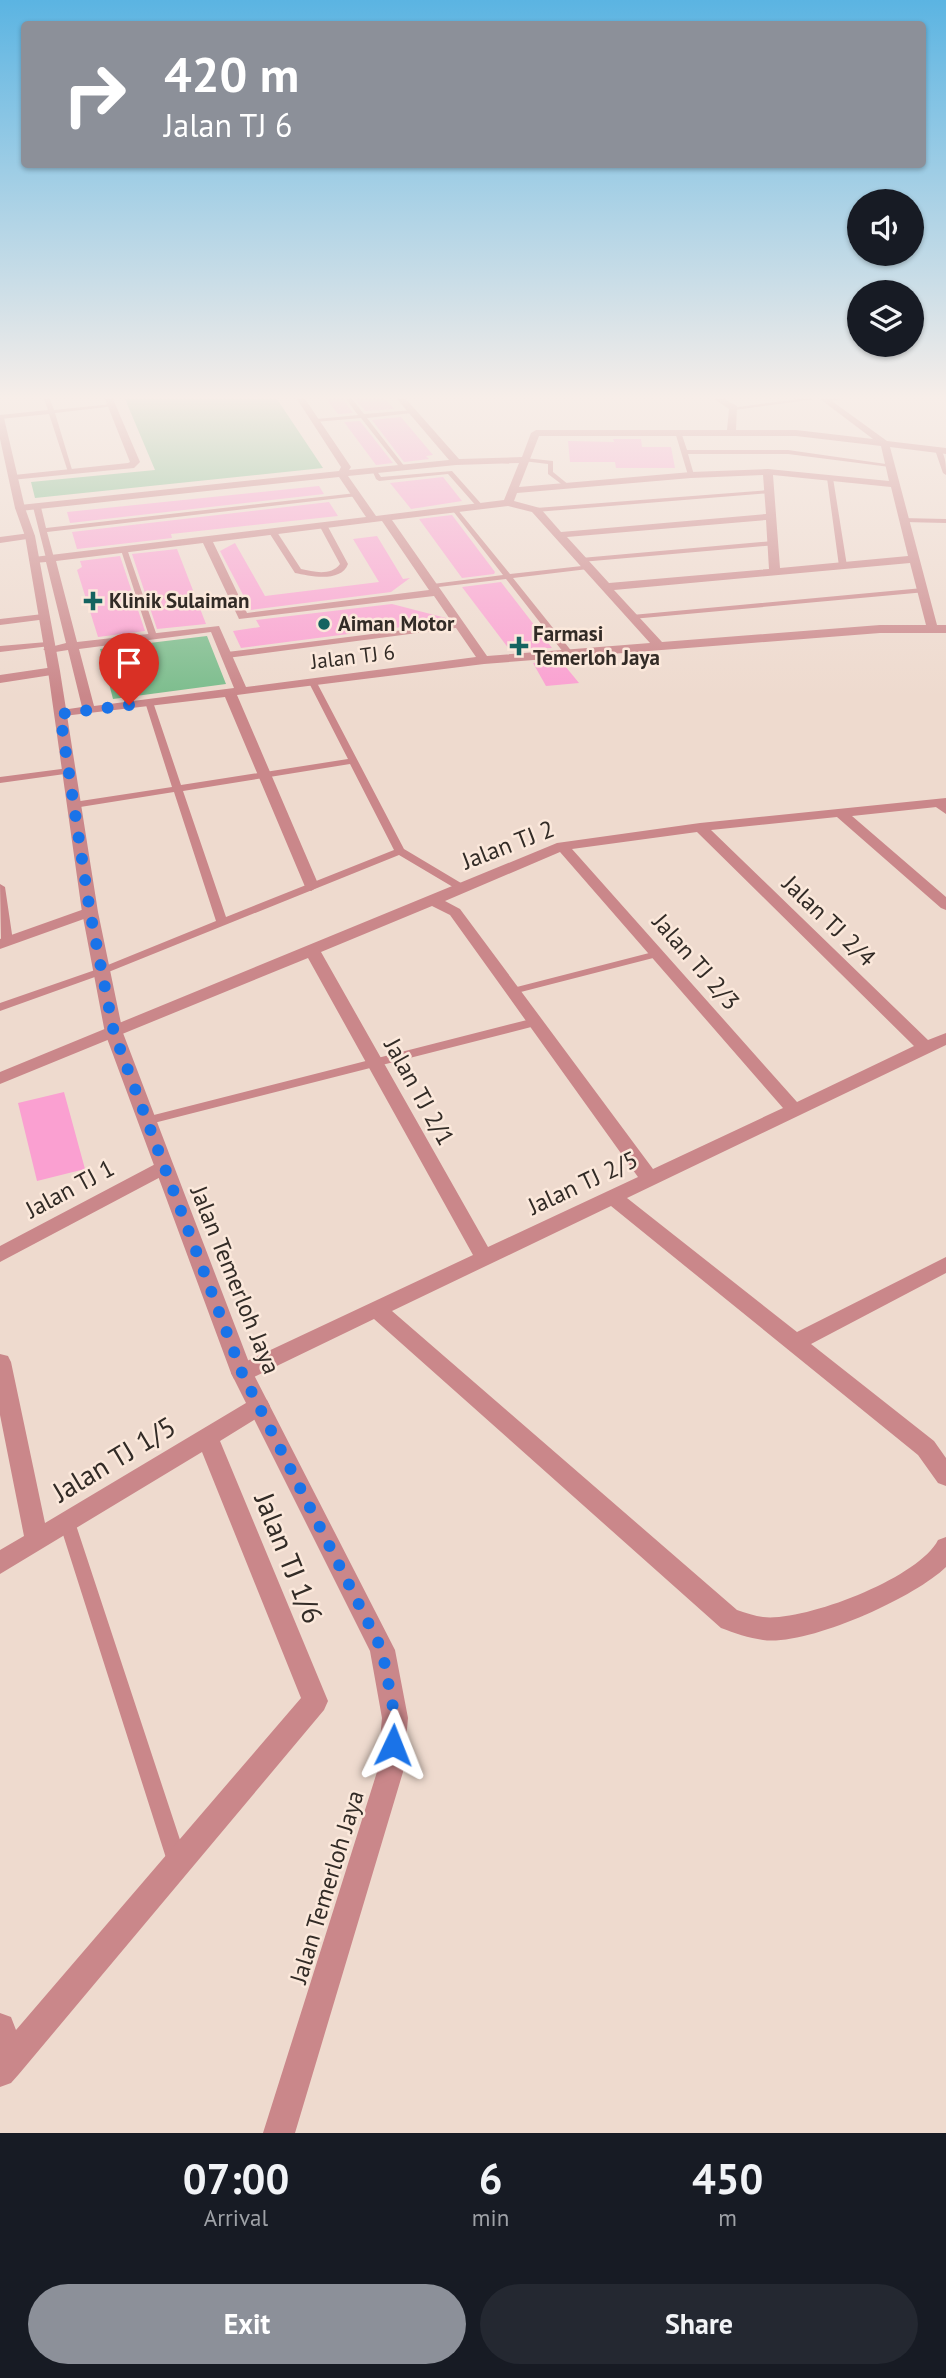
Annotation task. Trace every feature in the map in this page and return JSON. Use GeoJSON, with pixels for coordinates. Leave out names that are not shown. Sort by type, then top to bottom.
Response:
{"type":"FeatureCollection","features":[{"type":"Feature","properties":{"kind":"street","name":"Jalan Temerloh Jaya"},"geometry":{"type":"LineString","coordinates":[[24,499],[37,533],[42,559],[43,617],[54,671],[90,912],[114,1033],[242,1373],[382,1650],[395,1718],[390,1772],[279,2133]]}},
{"type":"Feature","properties":{"kind":"street"},"geometry":{"type":"LineString","coordinates":[[28,507],[108,499]]}},
{"type":"Feature","properties":{"kind":"street"},"geometry":{"type":"LineString","coordinates":[[359,499],[435,589],[484,660]]}},
{"type":"Feature","properties":{"kind":"street"},"geometry":{"type":"LineString","coordinates":[[508,503],[510,499]]}},
{"type":"Feature","properties":{"kind":"street"},"geometry":{"type":"LineString","coordinates":[[769,499],[775,572]]}},
{"type":"Feature","properties":{"kind":"street"},"geometry":{"type":"LineString","coordinates":[[899,499],[932,628]]}},
{"type":"Feature","properties":{"kind":"street"},"geometry":{"type":"LineString","coordinates":[[89,710],[73,646],[42,559],[508,503],[537,510],[660,647]]}},
{"type":"Feature","properties":{"kind":"street"},"geometry":{"type":"LineString","coordinates":[[559,535],[770,517]]}},
{"type":"Feature","properties":{"kind":"street"},"geometry":{"type":"LineString","coordinates":[[0,540],[37,533]]}},
{"type":"Feature","properties":{"kind":"street"},"geometry":{"type":"LineString","coordinates":[[207,539],[229,622],[227,656],[236,692],[264,775],[311,886]]}},
{"type":"Feature","properties":{"kind":"street"},"geometry":{"type":"LineString","coordinates":[[606,587],[915,559]]}},
{"type":"Feature","properties":{"kind":"street"},"geometry":{"type":"LineString","coordinates":[[48,647],[153,636],[435,589]]}},
{"type":"Feature","properties":{"kind":"street"},"geometry":{"type":"LineString","coordinates":[[0,622],[43,617]]}},
{"type":"Feature","properties":{"kind":"street","name":"Jalan TJ 6"},"geometry":{"type":"LineString","coordinates":[[60,714],[484,660],[880,629],[946,629]]}},
{"type":"Feature","properties":{"kind":"street"},"geometry":{"type":"LineString","coordinates":[[0,679],[54,671]]}},
{"type":"Feature","properties":{"kind":"street","name":"Jalan TJ 2"},"geometry":{"type":"LineString","coordinates":[[0,1078],[562,846],[700,827],[943,805]]}},
{"type":"Feature","properties":{"kind":"street"},"geometry":{"type":"LineString","coordinates":[[840,813],[946,905]]}},
{"type":"Feature","properties":{"kind":"street","name":"Jalan TJ 2/4"},"geometry":{"type":"LineString","coordinates":[[700,827],[926,1048]]}},
{"type":"Feature","properties":{"kind":"street","name":"Jalan TJ 2/3"},"geometry":{"type":"LineString","coordinates":[[562,846],[794,1110]]}},
{"type":"Feature","properties":{"kind":"street"},"geometry":{"type":"LineString","coordinates":[[432,900],[455,912],[650,1179]]}},
{"type":"Feature","properties":{"kind":"street"},"geometry":{"type":"LineString","coordinates":[[4,942],[90,912]]}},
{"type":"Feature","properties":{"kind":"street","name":"Jalan TJ 2/1"},"geometry":{"type":"LineString","coordinates":[[312,951],[484,1257]]}},
{"type":"Feature","properties":{"kind":"street","name":"Jalan TJ 2/5"},"geometry":{"type":"LineString","coordinates":[[242,1373],[946,1038]]}},
{"type":"Feature","properties":{"kind":"street","name":"Jalan TJ 1"},"geometry":{"type":"LineString","coordinates":[[0,1255],[163,1167]]}},
{"type":"Feature","properties":{"kind":"street"},"geometry":{"type":"LineString","coordinates":[[613,1196],[926,1448],[946,1476]]}},
{"type":"Feature","properties":{"kind":"street"},"geometry":{"type":"LineString","coordinates":[[797,1342],[946,1264]]}},
{"type":"Feature","properties":{"kind":"street"},"geometry":{"type":"LineString","coordinates":[[376,1309],[730,1620],[765,1629],[805,1624],[878,1599],[922,1574],[945,1552],[946,1547]]}},
{"type":"Feature","properties":{"kind":"street"},"geometry":{"type":"LineString","coordinates":[[0,1362],[37,1540]]}},
{"type":"Feature","properties":{"kind":"street","name":"Jalan TJ 1/5"},"geometry":{"type":"LineString","coordinates":[[0,1563],[259,1406]]}},
{"type":"Feature","properties":{"kind":"street","name":"Jalan TJ 1/6"},"geometry":{"type":"LineString","coordinates":[[178,1863],[315,1701],[207,1437]]}},
{"type":"Feature","properties":{"kind":"street"},"geometry":{"type":"LineString","coordinates":[[4,2068],[178,1863]]}},
{"type":"Feature","properties":{"kind":"street"},"geometry":{"type":"LineString","coordinates":[[0,2028],[4,2068]]}},
{"type":"Feature","properties":{"kind":"lane"},"geometry":{"type":"LineString","coordinates":[[37,533],[326,499]]}},
{"type":"Feature","properties":{"kind":"lane"},"geometry":{"type":"LineString","coordinates":[[473,499],[480,507]]}},
{"type":"Feature","properties":{"kind":"lane"},"geometry":{"type":"LineString","coordinates":[[537,510],[685,499]]}},
{"type":"Feature","properties":{"kind":"lane"},"geometry":{"type":"LineString","coordinates":[[833,499],[843,566]]}},
{"type":"Feature","properties":{"kind":"lane"},"geometry":{"type":"LineString","coordinates":[[455,510],[570,654]]}},
{"type":"Feature","properties":{"kind":"lane"},"geometry":{"type":"LineString","coordinates":[[904,520],[946,521]]}},
{"type":"Feature","properties":{"kind":"lane"},"geometry":{"type":"LineString","coordinates":[[272,531],[298,571],[316,575],[338,572],[344,564],[323,525]]}},
{"type":"Feature","properties":{"kind":"lane"},"geometry":{"type":"LineString","coordinates":[[435,589],[584,564],[773,543]]}},
{"type":"Feature","properties":{"kind":"lane"},"geometry":{"type":"LineString","coordinates":[[123,549],[153,636]]}},
{"type":"Feature","properties":{"kind":"lane"},"geometry":{"type":"LineString","coordinates":[[632,617],[923,590]]}},
{"type":"Feature","properties":{"kind":"lane"},"geometry":{"type":"LineString","coordinates":[[227,656],[460,625]]}},
{"type":"Feature","properties":{"kind":"lane"},"geometry":{"type":"LineString","coordinates":[[0,649],[48,647]]}},
{"type":"Feature","properties":{"kind":"lane"},"geometry":{"type":"LineString","coordinates":[[312,681],[400,850],[462,888]]}},
{"type":"Feature","properties":{"kind":"lane"},"geometry":{"type":"LineString","coordinates":[[149,702],[222,922]]}},
{"type":"Feature","properties":{"kind":"lane"},"geometry":{"type":"LineString","coordinates":[[74,805],[354,761]]}},
{"type":"Feature","properties":{"kind":"lane"},"geometry":{"type":"LineString","coordinates":[[0,780],[69,771]]}},
{"type":"Feature","properties":{"kind":"lane"},"geometry":{"type":"LineString","coordinates":[[0,1007],[102,971],[400,850]]}},
{"type":"Feature","properties":{"kind":"lane"},"geometry":{"type":"LineString","coordinates":[[0,887],[4,942]]}},
{"type":"Feature","properties":{"kind":"lane"},"geometry":{"type":"LineString","coordinates":[[513,991],[657,954]]}},
{"type":"Feature","properties":{"kind":"lane"},"geometry":{"type":"LineString","coordinates":[[146,1121],[535,1022]]}},
{"type":"Feature","properties":{"kind":"lane"},"geometry":{"type":"LineString","coordinates":[[67,1522],[178,1863]]}},
{"type":"Feature","properties":{"kind":"green space"},"geometry":{"type":"Polygon","coordinates":[[[207,636],[226,684],[113,699],[100,649],[207,636]]]}},
{"type":"Feature","properties":{"kind":"building"},"geometry":{"type":"Polygon","coordinates":[[[197,499],[284,499],[70,523],[67,512],[197,499]]]}},
{"type":"Feature","properties":{"kind":"building"},"geometry":{"type":"Polygon","coordinates":[[[403,499],[460,499],[462,501],[411,509],[403,499]]]}},
{"type":"Feature","properties":{"kind":"building"},"geometry":{"type":"Polygon","coordinates":[[[329,502],[338,516],[171,534],[172,538],[77,549],[72,532],[329,502]]]}},
{"type":"Feature","properties":{"kind":"building"},"geometry":{"type":"Polygon","coordinates":[[[452,515],[494,574],[462,578],[419,519],[452,515]]]}},
{"type":"Feature","properties":{"kind":"building"},"geometry":{"type":"Polygon","coordinates":[[[377,536],[403,579],[410,578],[391,592],[251,610],[220,551],[235,543],[265,596],[379,582],[353,539],[377,536]]]}},
{"type":"Feature","properties":{"kind":"building"},"geometry":{"type":"Polygon","coordinates":[[[177,549],[206,624],[157,629],[132,554],[177,549]]]}},
{"type":"Feature","properties":{"kind":"building"},"geometry":{"type":"Polygon","coordinates":[[[120,556],[145,631],[98,637],[77,570],[82,567],[80,561],[120,556]]]}},
{"type":"Feature","properties":{"kind":"building"},"geometry":{"type":"Polygon","coordinates":[[[501,582],[552,648],[509,649],[462,587],[501,582]]]}},
{"type":"Feature","properties":{"kind":"building"},"geometry":{"type":"Polygon","coordinates":[[[392,604],[446,618],[448,621],[241,648],[233,631],[260,627],[256,620],[392,604]]]}},
{"type":"Feature","properties":{"kind":"building"},"geometry":{"type":"Polygon","coordinates":[[[561,661],[579,683],[546,686],[533,663],[561,661]]]}},
{"type":"Feature","properties":{"kind":"building"},"geometry":{"type":"Polygon","coordinates":[[[64,1092],[85,1169],[37,1181],[18,1103],[64,1092]]]}},
{"type":"Feature","properties":{"kind":"place","name":"Klinik Sulaiman"},"geometry":{"type":"Point","coordinates":[93,601]}},
{"type":"Feature","properties":{"kind":"place","name":"Aiman Motor"},"geometry":{"type":"Point","coordinates":[324,624]}},
{"type":"Feature","properties":{"kind":"place","name":"Farmasi Temerloh Jaya"},"geometry":{"type":"Point","coordinates":[519,646]}},
{"type":"Feature","properties":{"kind":"route"},"geometry":{"type":"LineString","coordinates":[[129,705],[60,714],[90,912],[114,1033],[242,1373],[382,1650],[395,1718],[393,1745]]}}]}
